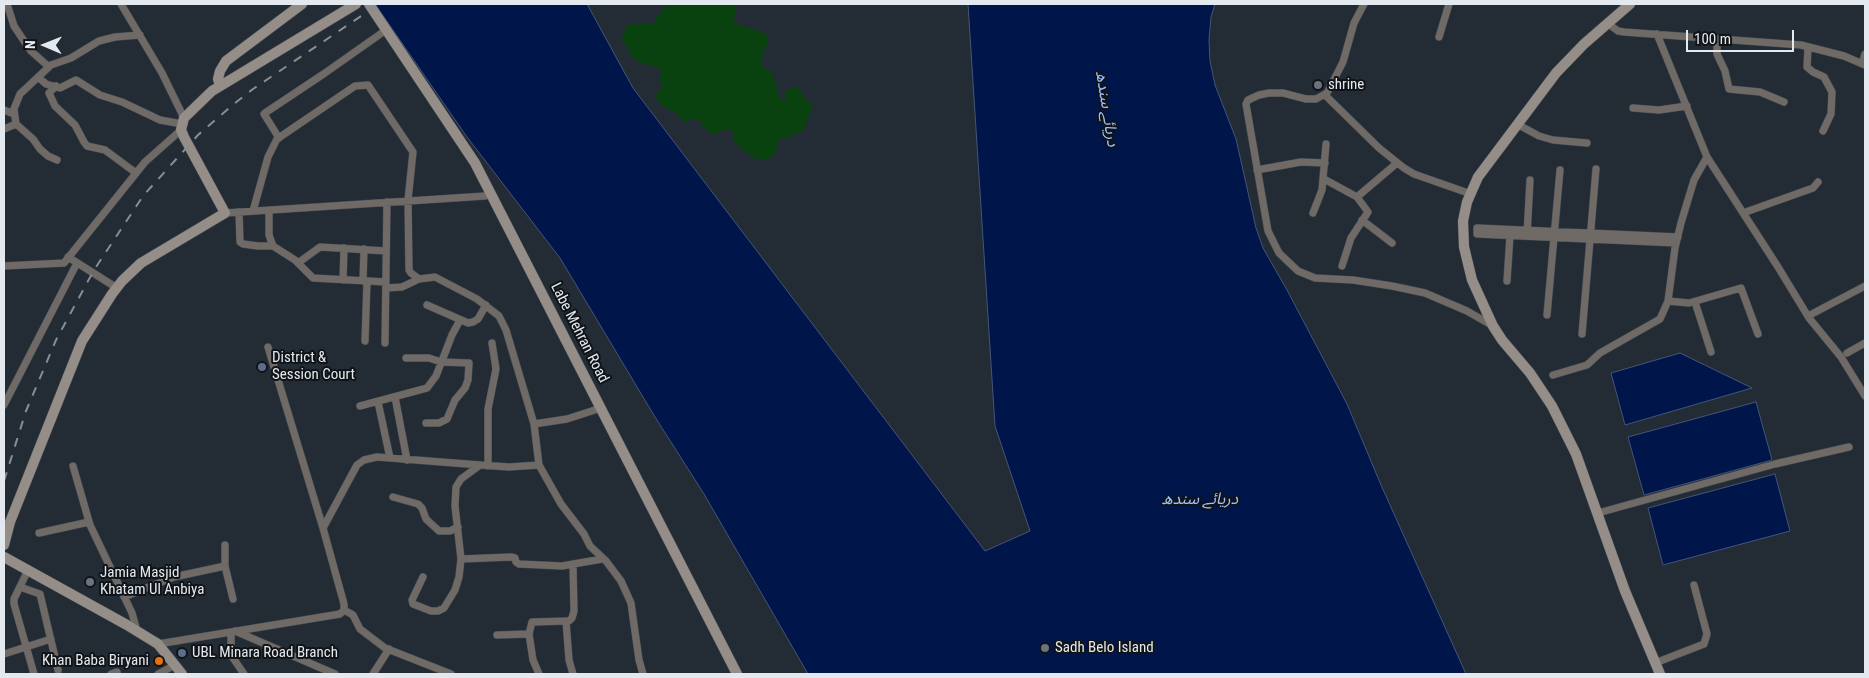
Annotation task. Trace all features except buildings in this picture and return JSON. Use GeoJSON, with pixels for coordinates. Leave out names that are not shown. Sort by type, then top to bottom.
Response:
{"type":"FeatureCollection","features":[{"type":"Feature","properties":{"kind":"main road"},"geometry":{"type":"LineString","coordinates":[[220,86],[218,79],[226,61],[302,4]]}},
{"type":"Feature","properties":{"kind":"main road"},"geometry":{"type":"LineString","coordinates":[[4,545],[10,522],[82,342],[116,288],[141,263],[225,213],[182,124],[200,102],[220,86],[355,4]]}},
{"type":"Feature","properties":{"kind":"main road","name":"Labe Mehran Road"},"geometry":{"type":"LineString","coordinates":[[369,4],[475,163],[737,674]]}},
{"type":"Feature","properties":{"kind":"main road"},"geometry":{"type":"LineString","coordinates":[[1630,4],[1584,44],[1556,73],[1478,177],[1467,202],[1463,221],[1464,247],[1472,280],[1493,326],[1502,340],[1530,373],[1552,406],[1576,454],[1625,590],[1660,674]]}},
{"type":"Feature","properties":{"kind":"main road"},"geometry":{"type":"LineString","coordinates":[[4,557],[158,644],[182,674]]}},
{"type":"Feature","properties":{"kind":"street"},"geometry":{"type":"LineString","coordinates":[[7,4],[14,26],[22,38],[31,50],[49,66]]}},
{"type":"Feature","properties":{"kind":"street"},"geometry":{"type":"LineString","coordinates":[[121,4],[162,72],[182,124]]}},
{"type":"Feature","properties":{"kind":"street"},"geometry":{"type":"LineString","coordinates":[[1364,4],[1354,23],[1343,62],[1327,93],[1316,99],[1306,99],[1284,93],[1269,93],[1258,95],[1248,100],[1246,104],[1270,237],[1279,253],[1298,271],[1315,278],[1353,280],[1425,293],[1467,311],[1493,326]]}},
{"type":"Feature","properties":{"kind":"street"},"geometry":{"type":"LineString","coordinates":[[1439,36],[1449,4]]}},
{"type":"Feature","properties":{"kind":"street"},"geometry":{"type":"LineString","coordinates":[[1607,24],[1618,31],[1808,47],[1844,56],[1863,65],[1865,54]]}},
{"type":"Feature","properties":{"kind":"street"},"geometry":{"type":"LineString","coordinates":[[279,138],[264,114],[386,30]]}},
{"type":"Feature","properties":{"kind":"street"},"geometry":{"type":"LineString","coordinates":[[1657,34],[1707,157],[1808,316],[1841,357],[1865,396]]}},
{"type":"Feature","properties":{"kind":"street"},"geometry":{"type":"LineString","coordinates":[[57,160],[40,150],[33,139],[16,124],[14,114],[20,94],[49,66],[71,58],[99,41],[115,37],[140,35]]}},
{"type":"Feature","properties":{"kind":"street"},"geometry":{"type":"LineString","coordinates":[[1717,39],[1718,54],[1725,71],[1729,89],[1760,92],[1784,102]]}},
{"type":"Feature","properties":{"kind":"street"},"geometry":{"type":"LineString","coordinates":[[1808,47],[1807,67],[1824,77],[1832,92],[1831,114],[1823,131]]}},
{"type":"Feature","properties":{"kind":"street"},"geometry":{"type":"LineString","coordinates":[[38,77],[46,84],[60,88],[76,80],[100,95],[122,102],[160,120],[182,124]]}},
{"type":"Feature","properties":{"kind":"street"},"geometry":{"type":"LineString","coordinates":[[252,211],[268,157],[272,147],[279,138],[355,86],[368,85],[413,152],[408,200],[409,270],[419,279]]}},
{"type":"Feature","properties":{"kind":"street"},"geometry":{"type":"LineString","coordinates":[[56,86],[50,94],[55,106],[75,125],[87,146],[104,150],[136,173]]}},
{"type":"Feature","properties":{"kind":"street"},"geometry":{"type":"LineString","coordinates":[[1324,95],[1397,163],[1414,174],[1471,194]]}},
{"type":"Feature","properties":{"kind":"street"},"geometry":{"type":"LineString","coordinates":[[1633,108],[1658,110],[1687,106]]}},
{"type":"Feature","properties":{"kind":"street"},"geometry":{"type":"LineString","coordinates":[[4,110],[14,114]]}},
{"type":"Feature","properties":{"kind":"street"},"geometry":{"type":"LineString","coordinates":[[4,129],[16,124]]}},
{"type":"Feature","properties":{"kind":"street"},"geometry":{"type":"LineString","coordinates":[[4,266],[64,263],[145,162],[182,124]]}},
{"type":"Feature","properties":{"kind":"street"},"geometry":{"type":"LineString","coordinates":[[1517,124],[1539,136],[1553,140],[1587,143]]}},
{"type":"Feature","properties":{"kind":"street"},"geometry":{"type":"LineString","coordinates":[[1313,213],[1324,179],[1326,144]]}},
{"type":"Feature","properties":{"kind":"street"},"geometry":{"type":"LineString","coordinates":[[1553,375],[1587,365],[1600,353],[1660,319],[1668,301],[1677,240],[1694,180],[1707,157]]}},
{"type":"Feature","properties":{"kind":"street"},"geometry":{"type":"LineString","coordinates":[[1257,170],[1301,162],[1324,163]]}},
{"type":"Feature","properties":{"kind":"street"},"geometry":{"type":"LineString","coordinates":[[1357,197],[1397,163]]}},
{"type":"Feature","properties":{"kind":"street"},"geometry":{"type":"LineString","coordinates":[[1582,334],[1596,169]]}},
{"type":"Feature","properties":{"kind":"street"},"geometry":{"type":"LineString","coordinates":[[1547,315],[1560,170]]}},
{"type":"Feature","properties":{"kind":"street"},"geometry":{"type":"LineString","coordinates":[[1324,179],[1357,197],[1368,212],[1351,238],[1342,266]]}},
{"type":"Feature","properties":{"kind":"street"},"geometry":{"type":"LineString","coordinates":[[1527,233],[1530,180]]}},
{"type":"Feature","properties":{"kind":"street"},"geometry":{"type":"LineString","coordinates":[[1743,213],[1813,188],[1818,182]]}},
{"type":"Feature","properties":{"kind":"street"},"geometry":{"type":"LineString","coordinates":[[225,213],[485,196]]}},
{"type":"Feature","properties":{"kind":"street"},"geometry":{"type":"LineString","coordinates":[[385,343],[387,202]]}},
{"type":"Feature","properties":{"kind":"street"},"geometry":{"type":"LineString","coordinates":[[269,210],[269,235],[273,246]]}},
{"type":"Feature","properties":{"kind":"street"},"geometry":{"type":"LineString","coordinates":[[239,212],[240,242],[258,246],[273,246],[298,263],[313,278],[365,281],[402,287],[419,279],[439,278],[486,305],[499,316],[506,330],[534,424],[539,465],[561,504],[580,528],[590,546],[606,561],[621,581],[631,603],[639,660],[643,674]]}},
{"type":"Feature","properties":{"kind":"street"},"geometry":{"type":"LineString","coordinates":[[1362,220],[1392,243]]}},
{"type":"Feature","properties":{"kind":"street"},"geometry":{"type":"LineString","coordinates":[[1527,233],[1510,235],[1477,234],[1477,228],[1527,233],[1677,240]]}},
{"type":"Feature","properties":{"kind":"street"},"geometry":{"type":"LineString","coordinates":[[1507,281],[1510,235]]}},
{"type":"Feature","properties":{"kind":"street"},"geometry":{"type":"LineString","coordinates":[[298,263],[320,247],[386,251]]}},
{"type":"Feature","properties":{"kind":"street"},"geometry":{"type":"LineString","coordinates":[[343,280],[344,248]]}},
{"type":"Feature","properties":{"kind":"street"},"geometry":{"type":"LineString","coordinates":[[364,250],[365,341]]}},
{"type":"Feature","properties":{"kind":"street"},"geometry":{"type":"LineString","coordinates":[[68,257],[116,288]]}},
{"type":"Feature","properties":{"kind":"street"},"geometry":{"type":"LineString","coordinates":[[4,405],[77,263]]}},
{"type":"Feature","properties":{"kind":"street"},"geometry":{"type":"LineString","coordinates":[[1808,316],[1865,286]]}},
{"type":"Feature","properties":{"kind":"street"},"geometry":{"type":"LineString","coordinates":[[1668,301],[1681,303],[1695,302],[1741,288],[1758,334]]}},
{"type":"Feature","properties":{"kind":"street"},"geometry":{"type":"LineString","coordinates":[[1695,302],[1711,352]]}},
{"type":"Feature","properties":{"kind":"street"},"geometry":{"type":"LineString","coordinates":[[427,305],[468,323],[478,319],[486,305]]}},
{"type":"Feature","properties":{"kind":"street"},"geometry":{"type":"LineString","coordinates":[[360,406],[428,388],[436,376],[460,320]]}},
{"type":"Feature","properties":{"kind":"street"},"geometry":{"type":"LineString","coordinates":[[488,466],[488,409],[496,369],[492,343]]}},
{"type":"Feature","properties":{"kind":"street"},"geometry":{"type":"LineString","coordinates":[[1847,353],[1865,343]]}},
{"type":"Feature","properties":{"kind":"street"},"geometry":{"type":"LineString","coordinates":[[158,644],[340,614],[344,610],[323,528],[268,347]]}},
{"type":"Feature","properties":{"kind":"street"},"geometry":{"type":"LineString","coordinates":[[406,358],[429,358],[441,362],[469,363],[468,380],[465,388],[455,400],[447,419],[439,423],[426,423]]}},
{"type":"Feature","properties":{"kind":"street"},"geometry":{"type":"LineString","coordinates":[[395,397],[407,460]]}},
{"type":"Feature","properties":{"kind":"street"},"geometry":{"type":"LineString","coordinates":[[378,402],[390,458]]}},
{"type":"Feature","properties":{"kind":"street"},"geometry":{"type":"LineString","coordinates":[[534,424],[567,420],[600,408]]}},
{"type":"Feature","properties":{"kind":"street"},"geometry":{"type":"LineString","coordinates":[[1598,513],[1775,464],[1849,448]]}},
{"type":"Feature","properties":{"kind":"street"},"geometry":{"type":"LineString","coordinates":[[323,528],[357,465],[364,460],[377,457],[488,466],[539,465]]}},
{"type":"Feature","properties":{"kind":"street"},"geometry":{"type":"LineString","coordinates":[[423,578],[412,600],[413,604],[438,612],[444,608],[455,590],[459,577],[461,559],[455,506],[456,486],[461,478],[480,465]]}},
{"type":"Feature","properties":{"kind":"street"},"geometry":{"type":"LineString","coordinates":[[73,466],[89,522],[132,613],[137,631]]}},
{"type":"Feature","properties":{"kind":"street"},"geometry":{"type":"LineString","coordinates":[[393,496],[418,504],[422,508],[426,519],[441,532],[458,528]]}},
{"type":"Feature","properties":{"kind":"street"},"geometry":{"type":"LineString","coordinates":[[39,533],[89,522]]}},
{"type":"Feature","properties":{"kind":"street"},"geometry":{"type":"LineString","coordinates":[[225,545],[225,566],[233,599]]}},
{"type":"Feature","properties":{"kind":"street"},"geometry":{"type":"LineString","coordinates":[[461,559],[511,557],[515,558],[519,564],[556,566],[573,565],[602,559]]}},
{"type":"Feature","properties":{"kind":"street"},"geometry":{"type":"LineString","coordinates":[[540,674],[533,660],[530,634],[532,622],[566,621],[572,618],[574,610],[573,565]]}},
{"type":"Feature","properties":{"kind":"street"},"geometry":{"type":"LineString","coordinates":[[124,597],[174,577],[225,566]]}},
{"type":"Feature","properties":{"kind":"street"},"geometry":{"type":"LineString","coordinates":[[28,570],[14,599],[14,604],[34,674]]}},
{"type":"Feature","properties":{"kind":"street"},"geometry":{"type":"LineString","coordinates":[[1655,663],[1704,644],[1706,641],[1707,634],[1694,586]]}},
{"type":"Feature","properties":{"kind":"street"},"geometry":{"type":"LineString","coordinates":[[20,587],[40,594],[58,670]]}},
{"type":"Feature","properties":{"kind":"street"},"geometry":{"type":"LineString","coordinates":[[344,610],[353,616],[360,629],[371,639],[389,649],[451,674]]}},
{"type":"Feature","properties":{"kind":"street"},"geometry":{"type":"LineString","coordinates":[[566,621],[572,674]]}},
{"type":"Feature","properties":{"kind":"street"},"geometry":{"type":"LineString","coordinates":[[233,632],[335,674]]}},
{"type":"Feature","properties":{"kind":"street"},"geometry":{"type":"LineString","coordinates":[[233,632],[231,655],[244,674]]}},
{"type":"Feature","properties":{"kind":"street"},"geometry":{"type":"LineString","coordinates":[[497,636],[530,634]]}},
{"type":"Feature","properties":{"kind":"street"},"geometry":{"type":"LineString","coordinates":[[4,654],[51,639]]}},
{"type":"Feature","properties":{"kind":"street"},"geometry":{"type":"LineString","coordinates":[[373,674],[389,649]]}},
{"type":"Feature","properties":{"kind":"street"},"geometry":{"type":"LineString","coordinates":[[158,674],[175,665]]}},
{"type":"Feature","properties":{"kind":"street"},"geometry":{"type":"LineString","coordinates":[[314,665],[314,674]]}},
{"type":"Feature","properties":{"kind":"green space"},"geometry":{"type":"Polygon","coordinates":[[[667,4],[736,4],[734,23],[767,34],[767,45],[761,57],[762,66],[772,72],[780,99],[786,100],[785,91],[797,86],[804,97],[813,105],[804,130],[779,139],[774,156],[763,160],[753,158],[733,141],[733,131],[724,129],[719,133],[711,133],[703,127],[699,120],[691,119],[684,122],[678,114],[664,107],[655,97],[661,87],[660,67],[649,66],[633,58],[622,39],[627,25],[653,23],[667,4]]]}},
{"type":"Feature","properties":{"kind":"water","name":"دریائے سندھ"},"geometry":{"type":"Polygon","coordinates":[[[375,4],[587,4],[633,88],[985,551],[1030,531],[995,426],[968,4],[1215,4],[1211,17],[1210,61],[1215,85],[1236,139],[1256,228],[1263,248],[1347,404],[1381,485],[1466,674],[808,674],[704,494],[655,417],[560,258],[467,137],[375,4]]]}},
{"type":"Feature","properties":{"kind":"water"},"geometry":{"type":"Polygon","coordinates":[[[1680,353],[1752,388],[1625,425],[1611,373],[1680,353]]]}},
{"type":"Feature","properties":{"kind":"water"},"geometry":{"type":"Polygon","coordinates":[[[1756,402],[1772,460],[1644,495],[1628,437],[1756,402]]]}},
{"type":"Feature","properties":{"kind":"water"},"geometry":{"type":"Polygon","coordinates":[[[1775,474],[1790,531],[1663,565],[1648,508],[1775,474]]]}},
{"type":"Feature","properties":{"kind":"railway"},"geometry":{"type":"LineString","coordinates":[[4,481],[26,411],[56,340],[94,270],[143,196],[198,135],[235,103],[379,4]]}},
{"type":"Feature","properties":{"kind":"place","name":"shrine"},"geometry":{"type":"Point","coordinates":[1318,85]}},
{"type":"Feature","properties":{"kind":"place","name":"District & Session Court"},"geometry":{"type":"Point","coordinates":[262,367]}},
{"type":"Feature","properties":{"kind":"place","name":"Jamia Masjid Khatam Ul Anbiya"},"geometry":{"type":"Point","coordinates":[90,582]}},
{"type":"Feature","properties":{"kind":"place","name":"Sadh Belo Island"},"geometry":{"type":"Point","coordinates":[1045,648]}},
{"type":"Feature","properties":{"kind":"place","name":"UBL Minara Road Branch"},"geometry":{"type":"Point","coordinates":[182,653]}},
{"type":"Feature","properties":{"kind":"place","name":"Khan Baba Biryani"},"geometry":{"type":"Point","coordinates":[159,661]}}]}
